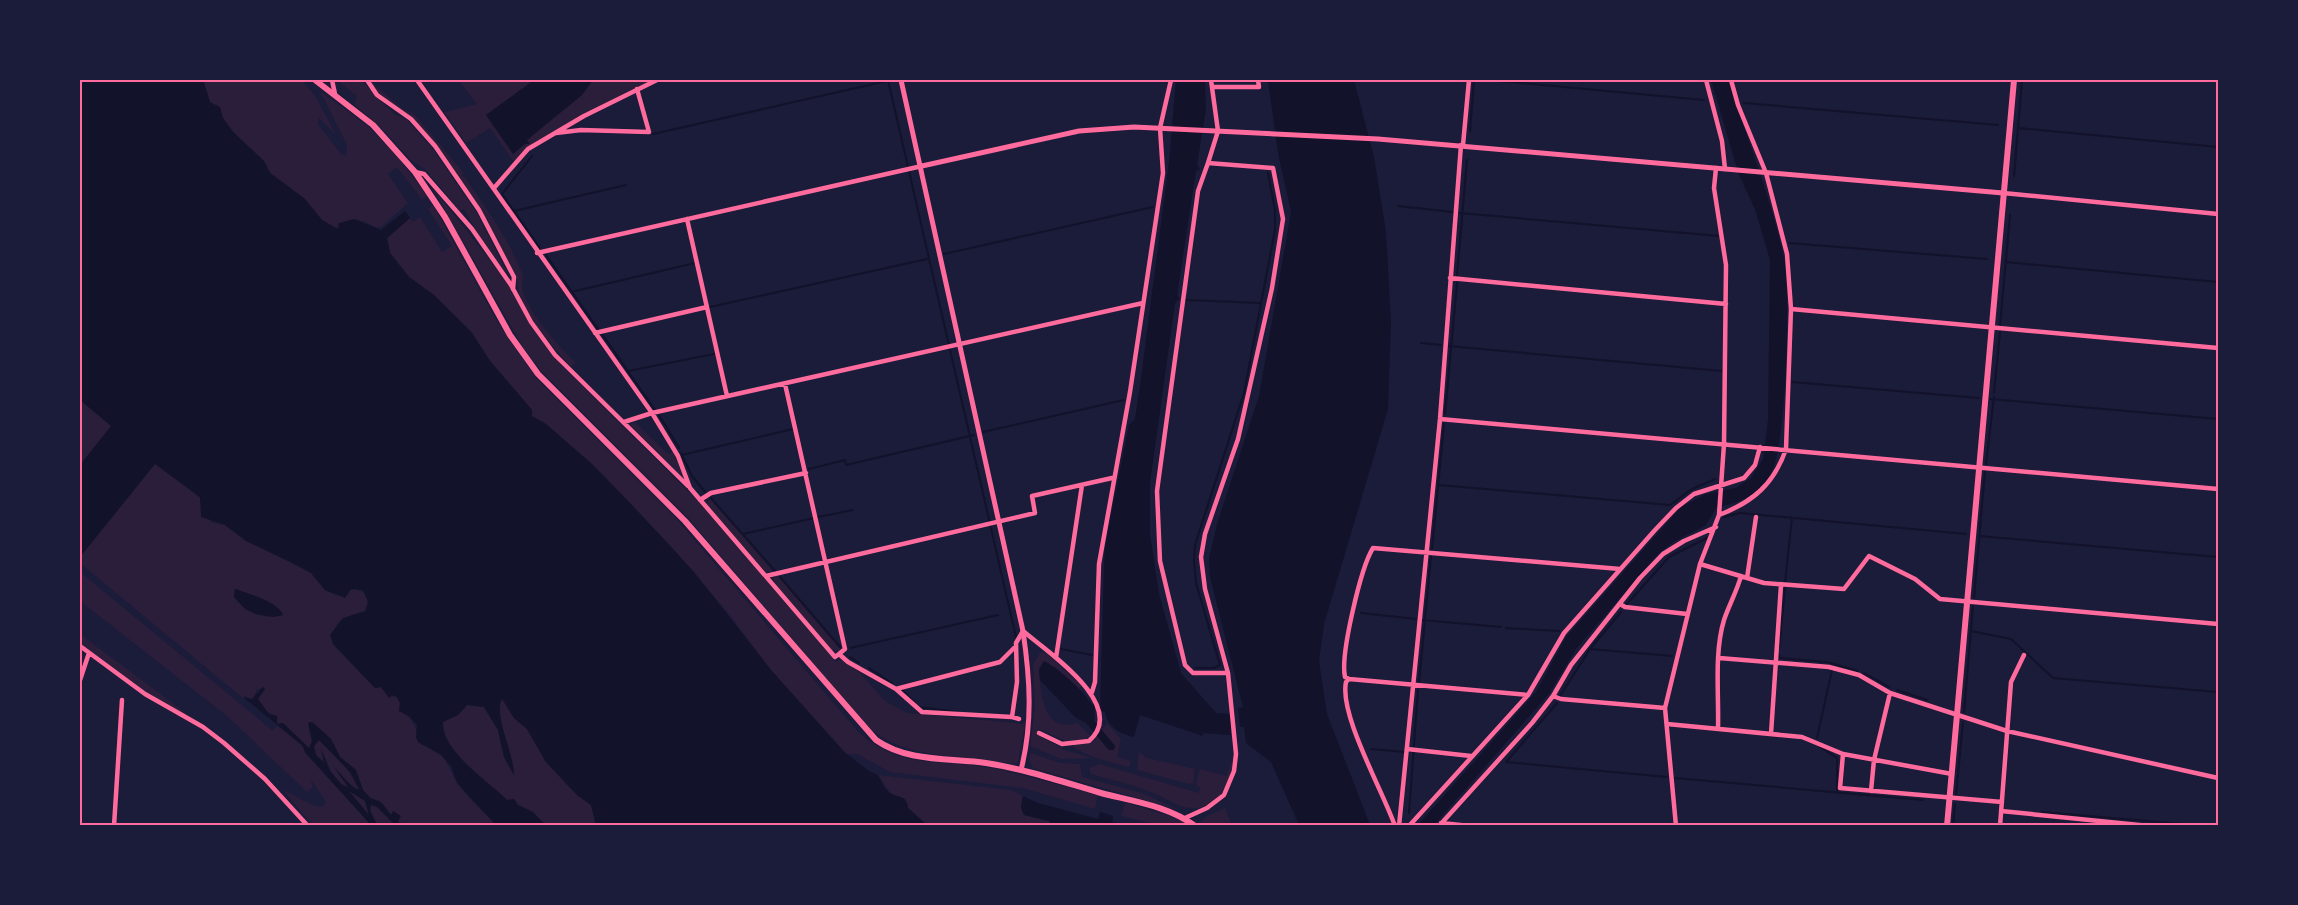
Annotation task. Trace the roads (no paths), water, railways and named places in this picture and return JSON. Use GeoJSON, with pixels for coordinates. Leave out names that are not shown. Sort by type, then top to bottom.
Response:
{"type":"FeatureCollection","features":[{"type":"Feature","properties":{"kind":"main road"},"geometry":{"type":"LineString","coordinates":[[315,80],[373,125],[415,172],[445,217],[510,334],[538,374],[684,521],[867,732],[896,752],[1021,770],[1185,818],[1195,825]]}},
{"type":"Feature","properties":{"kind":"main road"},"geometry":{"type":"LineString","coordinates":[[1947,825],[2014,80]]}},
{"type":"Feature","properties":{"kind":"street"},"geometry":{"type":"LineString","coordinates":[[332,80],[335,94]]}},
{"type":"Feature","properties":{"kind":"street"},"geometry":{"type":"LineString","coordinates":[[366,80],[377,95],[411,119],[458,178],[514,278],[513,288]]}},
{"type":"Feature","properties":{"kind":"street"},"geometry":{"type":"LineString","coordinates":[[417,80],[652,413],[678,456],[690,488]]}},
{"type":"Feature","properties":{"kind":"street"},"geometry":{"type":"LineString","coordinates":[[494,188],[528,149],[657,80]]}},
{"type":"Feature","properties":{"kind":"street"},"geometry":{"type":"LineString","coordinates":[[901,80],[922,166],[956,345],[1023,631],[1031,683],[1026,750],[1021,770]]}},
{"type":"Feature","properties":{"kind":"street"},"geometry":{"type":"LineString","coordinates":[[1092,692],[1095,682],[1099,564],[1130,392],[1163,173],[1163,128],[1171,80]]}},
{"type":"Feature","properties":{"kind":"street"},"geometry":{"type":"LineString","coordinates":[[1211,80],[1215,131],[1208,163],[1198,191],[1163,434],[1157,491],[1158,534],[1167,596],[1185,665],[1193,673],[1228,673]]}},
{"type":"Feature","properties":{"kind":"street"},"geometry":{"type":"LineString","coordinates":[[1212,87],[1259,87],[1258,80]]}},
{"type":"Feature","properties":{"kind":"street"},"geometry":{"type":"LineString","coordinates":[[1397,825],[1410,750],[1425,552],[1440,419],[1468,80]]}},
{"type":"Feature","properties":{"kind":"street"},"geometry":{"type":"LineString","coordinates":[[1706,80],[1722,141],[1725,168]]}},
{"type":"Feature","properties":{"kind":"street"},"geometry":{"type":"LineString","coordinates":[[1719,514],[1759,495],[1776,472],[1785,449],[1791,309],[1787,254],[1765,172],[1738,105],[1731,80]]}},
{"type":"Feature","properties":{"kind":"street"},"geometry":{"type":"LineString","coordinates":[[554,134],[581,130],[649,132],[637,89]]}},
{"type":"Feature","properties":{"kind":"street"},"geometry":{"type":"LineString","coordinates":[[537,253],[1079,131],[1107,128],[1163,128],[1462,145],[2218,214]]}},
{"type":"Feature","properties":{"kind":"street"},"geometry":{"type":"LineString","coordinates":[[1185,818],[1207,808],[1224,795],[1234,771],[1235,731],[1228,673],[1206,589],[1201,556],[1205,534],[1241,429],[1260,345],[1283,219],[1274,168],[1208,163]]}},
{"type":"Feature","properties":{"kind":"street"},"geometry":{"type":"LineString","coordinates":[[1676,825],[1665,708],[1700,564],[1716,527],[1722,486],[1726,265],[1714,188],[1716,168]]}},
{"type":"Feature","properties":{"kind":"street"},"geometry":{"type":"LineString","coordinates":[[415,172],[424,174],[458,211],[513,288],[531,322],[555,354],[690,488],[835,657],[844,649],[785,384]]}},
{"type":"Feature","properties":{"kind":"street"},"geometry":{"type":"LineString","coordinates":[[687,219],[727,396]]}},
{"type":"Feature","properties":{"kind":"street"},"geometry":{"type":"LineString","coordinates":[[1450,278],[1726,304]]}},
{"type":"Feature","properties":{"kind":"street"},"geometry":{"type":"LineString","coordinates":[[624,422],[652,413],[1143,303]]}},
{"type":"Feature","properties":{"kind":"street"},"geometry":{"type":"LineString","coordinates":[[595,333],[707,308]]}},
{"type":"Feature","properties":{"kind":"street"},"geometry":{"type":"LineString","coordinates":[[1791,309],[2218,348]]}},
{"type":"Feature","properties":{"kind":"street"},"geometry":{"type":"LineString","coordinates":[[1440,419],[2218,489]]}},
{"type":"Feature","properties":{"kind":"street"},"geometry":{"type":"LineString","coordinates":[[1409,825],[1528,695],[1564,633],[1676,508],[1694,494],[1735,483],[1751,473],[1761,447]]}},
{"type":"Feature","properties":{"kind":"street"},"geometry":{"type":"LineString","coordinates":[[700,500],[711,493],[806,473]]}},
{"type":"Feature","properties":{"kind":"street"},"geometry":{"type":"LineString","coordinates":[[765,576],[1035,513],[1032,496],[1113,478]]}},
{"type":"Feature","properties":{"kind":"street"},"geometry":{"type":"LineString","coordinates":[[1056,658],[1082,485]]}},
{"type":"Feature","properties":{"kind":"street"},"geometry":{"type":"LineString","coordinates":[[1718,729],[1719,658],[1724,620],[1744,577],[1755,517]]}},
{"type":"Feature","properties":{"kind":"street"},"geometry":{"type":"LineString","coordinates":[[1440,824],[1553,696],[1571,665],[1663,554],[1684,541],[1716,527]]}},
{"type":"Feature","properties":{"kind":"street"},"geometry":{"type":"LineString","coordinates":[[1528,695],[1414,686],[1346,677],[1345,648],[1370,553],[1378,547],[1620,569]]}},
{"type":"Feature","properties":{"kind":"street"},"geometry":{"type":"LineString","coordinates":[[1700,564],[1781,585],[1844,589],[1869,556],[1916,579],[1940,599],[2218,624]]}},
{"type":"Feature","properties":{"kind":"street"},"geometry":{"type":"LineString","coordinates":[[1771,734],[1781,585]]}},
{"type":"Feature","properties":{"kind":"street"},"geometry":{"type":"LineString","coordinates":[[1620,604],[1625,607],[1687,614]]}},
{"type":"Feature","properties":{"kind":"street"},"geometry":{"type":"LineString","coordinates":[[1023,631],[1092,692],[1097,701],[1100,724],[1095,736],[1089,741],[1062,744],[1039,733]]}},
{"type":"Feature","properties":{"kind":"street"},"geometry":{"type":"LineString","coordinates":[[896,689],[1000,662],[1016,646],[1023,631]]}},
{"type":"Feature","properties":{"kind":"street"},"geometry":{"type":"LineString","coordinates":[[80,646],[145,694],[203,727],[224,743],[265,779],[308,825]]}},
{"type":"Feature","properties":{"kind":"street"},"geometry":{"type":"LineString","coordinates":[[1012,717],[1017,682],[1016,646]]}},
{"type":"Feature","properties":{"kind":"street"},"geometry":{"type":"LineString","coordinates":[[80,680],[89,653]]}},
{"type":"Feature","properties":{"kind":"street"},"geometry":{"type":"LineString","coordinates":[[839,654],[848,662],[896,689],[922,712],[1019,719]]}},
{"type":"Feature","properties":{"kind":"street"},"geometry":{"type":"LineString","coordinates":[[2000,825],[2011,682],[2024,655]]}},
{"type":"Feature","properties":{"kind":"street"},"geometry":{"type":"LineString","coordinates":[[1719,658],[1829,667],[1859,675],[1890,693],[2007,730],[2218,778]]}},
{"type":"Feature","properties":{"kind":"street"},"geometry":{"type":"LineString","coordinates":[[1349,679],[1344,689],[1348,706],[1397,825]]}},
{"type":"Feature","properties":{"kind":"street"},"geometry":{"type":"LineString","coordinates":[[1872,791],[1874,760],[1890,693]]}},
{"type":"Feature","properties":{"kind":"street"},"geometry":{"type":"LineString","coordinates":[[1553,696],[1561,699],[1665,708]]}},
{"type":"Feature","properties":{"kind":"street"},"geometry":{"type":"LineString","coordinates":[[114,825],[122,700]]}},
{"type":"Feature","properties":{"kind":"street"},"geometry":{"type":"LineString","coordinates":[[1667,724],[1812,739],[1843,754],[1952,774]]}},
{"type":"Feature","properties":{"kind":"street"},"geometry":{"type":"LineString","coordinates":[[1410,750],[1471,756]]}},
{"type":"Feature","properties":{"kind":"street"},"geometry":{"type":"LineString","coordinates":[[1843,754],[1840,788],[2002,802]]}},
{"type":"Feature","properties":{"kind":"street"},"geometry":{"type":"LineString","coordinates":[[2001,811],[2149,825]]}},
{"type":"Feature","properties":{"kind":"street"},"geometry":{"type":"LineString","coordinates":[[1440,824],[1470,825]]}},
{"type":"Feature","properties":{"kind":"waterway"},"geometry":{"type":"LineString","coordinates":[[888,80],[1016,637]]}},
{"type":"Feature","properties":{"kind":"waterway"},"geometry":{"type":"LineString","coordinates":[[1470,131],[1474,80]]}},
{"type":"Feature","properties":{"kind":"waterway"},"geometry":{"type":"LineString","coordinates":[[1488,80],[1704,100]]}},
{"type":"Feature","properties":{"kind":"waterway"},"geometry":{"type":"LineString","coordinates":[[2014,176],[2022,80]]}},
{"type":"Feature","properties":{"kind":"waterway"},"geometry":{"type":"LineString","coordinates":[[653,134],[887,81]]}},
{"type":"Feature","properties":{"kind":"waterway"},"geometry":{"type":"LineString","coordinates":[[1744,103],[1998,125]]}},
{"type":"Feature","properties":{"kind":"waterway"},"geometry":{"type":"LineString","coordinates":[[2018,128],[2218,147]]}},
{"type":"Feature","properties":{"kind":"waterway"},"geometry":{"type":"LineString","coordinates":[[532,156],[502,194],[540,248]]}},
{"type":"Feature","properties":{"kind":"waterway"},"geometry":{"type":"LineString","coordinates":[[1457,275],[1467,160]]}},
{"type":"Feature","properties":{"kind":"waterway"},"geometry":{"type":"LineString","coordinates":[[1195,668],[1214,668],[1220,665],[1196,583],[1195,545],[1244,393],[1275,230],[1275,210],[1268,173]]}},
{"type":"Feature","properties":{"kind":"waterway"},"geometry":{"type":"LineString","coordinates":[[514,211],[626,185]]}},
{"type":"Feature","properties":{"kind":"waterway"},"geometry":{"type":"LineString","coordinates":[[1398,206],[1453,212]]}},
{"type":"Feature","properties":{"kind":"waterway"},"geometry":{"type":"LineString","coordinates":[[944,254],[1153,207]]}},
{"type":"Feature","properties":{"kind":"waterway"},"geometry":{"type":"LineString","coordinates":[[1460,213],[1719,236]]}},
{"type":"Feature","properties":{"kind":"waterway"},"geometry":{"type":"LineString","coordinates":[[2000,325],[2010,215]]}},
{"type":"Feature","properties":{"kind":"waterway"},"geometry":{"type":"LineString","coordinates":[[1789,243],[1987,259]]}},
{"type":"Feature","properties":{"kind":"waterway"},"geometry":{"type":"LineString","coordinates":[[546,255],[598,329]]}},
{"type":"Feature","properties":{"kind":"waterway"},"geometry":{"type":"LineString","coordinates":[[710,307],[927,259]]}},
{"type":"Feature","properties":{"kind":"waterway"},"geometry":{"type":"LineString","coordinates":[[2006,262],[2218,282]]}},
{"type":"Feature","properties":{"kind":"waterway"},"geometry":{"type":"LineString","coordinates":[[571,292],[695,263]]}},
{"type":"Feature","properties":{"kind":"waterway"},"geometry":{"type":"LineString","coordinates":[[1445,414],[1457,283]]}},
{"type":"Feature","properties":{"kind":"waterway"},"geometry":{"type":"LineString","coordinates":[[1186,300],[1261,303]]}},
{"type":"Feature","properties":{"kind":"waterway"},"geometry":{"type":"LineString","coordinates":[[1994,393],[2000,332]]}},
{"type":"Feature","properties":{"kind":"waterway"},"geometry":{"type":"LineString","coordinates":[[602,334],[655,410]]}},
{"type":"Feature","properties":{"kind":"waterway"},"geometry":{"type":"LineString","coordinates":[[1421,343],[1441,345]]}},
{"type":"Feature","properties":{"kind":"waterway"},"geometry":{"type":"LineString","coordinates":[[1448,346],[1722,371]]}},
{"type":"Feature","properties":{"kind":"waterway"},"geometry":{"type":"LineString","coordinates":[[628,371],[714,354]]}},
{"type":"Feature","properties":{"kind":"waterway"},"geometry":{"type":"LineString","coordinates":[[1792,382],[1979,398]]}},
{"type":"Feature","properties":{"kind":"waterway"},"geometry":{"type":"LineString","coordinates":[[1986,464],[1994,397]]}},
{"type":"Feature","properties":{"kind":"waterway"},"geometry":{"type":"LineString","coordinates":[[1990,399],[2218,419]]}},
{"type":"Feature","properties":{"kind":"waterway"},"geometry":{"type":"LineString","coordinates":[[983,432],[1124,400]]}},
{"type":"Feature","properties":{"kind":"waterway"},"geometry":{"type":"LineString","coordinates":[[659,415],[679,448]]}},
{"type":"Feature","properties":{"kind":"waterway"},"geometry":{"type":"LineString","coordinates":[[1432,549],[1444,424]]}},
{"type":"Feature","properties":{"kind":"waterway"},"geometry":{"type":"LineString","coordinates":[[682,455],[793,429]]}},
{"type":"Feature","properties":{"kind":"waterway"},"geometry":{"type":"LineString","coordinates":[[809,469],[845,460],[846,465],[974,435]]}},
{"type":"Feature","properties":{"kind":"waterway"},"geometry":{"type":"LineString","coordinates":[[681,453],[692,476],[705,492]]}},
{"type":"Feature","properties":{"kind":"waterway"},"geometry":{"type":"LineString","coordinates":[[1974,598],[1985,471]]}},
{"type":"Feature","properties":{"kind":"waterway"},"geometry":{"type":"LineString","coordinates":[[1439,485],[1670,505],[1692,489],[1715,479]]}},
{"type":"Feature","properties":{"kind":"waterway"},"geometry":{"type":"LineString","coordinates":[[710,497],[775,571]]}},
{"type":"Feature","properties":{"kind":"waterway"},"geometry":{"type":"LineString","coordinates":[[818,517],[853,510]]}},
{"type":"Feature","properties":{"kind":"waterway"},"geometry":{"type":"LineString","coordinates":[[1724,517],[1740,513],[1966,534]]}},
{"type":"Feature","properties":{"kind":"waterway"},"geometry":{"type":"LineString","coordinates":[[743,534],[814,518]]}},
{"type":"Feature","properties":{"kind":"waterway"},"geometry":{"type":"LineString","coordinates":[[1785,582],[1792,518]]}},
{"type":"Feature","properties":{"kind":"waterway"},"geometry":{"type":"LineString","coordinates":[[1979,536],[2218,557]]}},
{"type":"Feature","properties":{"kind":"waterway"},"geometry":{"type":"LineString","coordinates":[[1626,605],[1669,557],[1709,537]]}},
{"type":"Feature","properties":{"kind":"waterway"},"geometry":{"type":"LineString","coordinates":[[1419,682],[1431,556]]}},
{"type":"Feature","properties":{"kind":"waterway"},"geometry":{"type":"LineString","coordinates":[[780,577],[840,647]]}},
{"type":"Feature","properties":{"kind":"waterway"},"geometry":{"type":"LineString","coordinates":[[1779,648],[1785,588]]}},
{"type":"Feature","properties":{"kind":"waterway"},"geometry":{"type":"LineString","coordinates":[[1964,712],[1973,606]]}},
{"type":"Feature","properties":{"kind":"waterway"},"geometry":{"type":"LineString","coordinates":[[1560,696],[1590,649],[1621,612]]}},
{"type":"Feature","properties":{"kind":"waterway"},"geometry":{"type":"LineString","coordinates":[[1361,613],[1416,619]]}},
{"type":"Feature","properties":{"kind":"waterway"},"geometry":{"type":"LineString","coordinates":[[850,648],[998,615]]}},
{"type":"Feature","properties":{"kind":"waterway"},"geometry":{"type":"LineString","coordinates":[[1422,620],[1501,627]]}},
{"type":"Feature","properties":{"kind":"waterway"},"geometry":{"type":"LineString","coordinates":[[1506,628],[1559,631]]}},
{"type":"Feature","properties":{"kind":"waterway"},"geometry":{"type":"LineString","coordinates":[[1971,631],[2011,639],[2053,678],[2218,692]]}},
{"type":"Feature","properties":{"kind":"waterway"},"geometry":{"type":"LineString","coordinates":[[1061,649],[1092,655]]}},
{"type":"Feature","properties":{"kind":"waterway"},"geometry":{"type":"LineString","coordinates":[[1590,649],[1672,656]]}},
{"type":"Feature","properties":{"kind":"waterway"},"geometry":{"type":"LineString","coordinates":[[1778,654],[1780,658],[1827,662],[1858,671]]}},
{"type":"Feature","properties":{"kind":"waterway"},"geometry":{"type":"LineString","coordinates":[[850,657],[859,663]]}},
{"type":"Feature","properties":{"kind":"waterway"},"geometry":{"type":"LineString","coordinates":[[869,668],[892,683]]}},
{"type":"Feature","properties":{"kind":"waterway"},"geometry":{"type":"LineString","coordinates":[[1817,738],[1832,670]]}},
{"type":"Feature","properties":{"kind":"waterway"},"geometry":{"type":"LineString","coordinates":[[1864,673],[1889,687]]}},
{"type":"Feature","properties":{"kind":"waterway"},"geometry":{"type":"LineString","coordinates":[[901,689],[915,703]]}},
{"type":"Feature","properties":{"kind":"waterway"},"geometry":{"type":"LineString","coordinates":[[1409,813],[1418,690]]}},
{"type":"Feature","properties":{"kind":"waterway"},"geometry":{"type":"LineString","coordinates":[[1897,690],[1927,700]]}},
{"type":"Feature","properties":{"kind":"waterway"},"geometry":{"type":"LineString","coordinates":[[1506,762],[1557,703]]}},
{"type":"Feature","properties":{"kind":"waterway"},"geometry":{"type":"LineString","coordinates":[[919,707],[958,712]]}},
{"type":"Feature","properties":{"kind":"waterway"},"geometry":{"type":"LineString","coordinates":[[1956,795],[1963,722]]}},
{"type":"Feature","properties":{"kind":"waterway"},"geometry":{"type":"LineString","coordinates":[[1816,744],[1837,758],[1837,791]]}},
{"type":"Feature","properties":{"kind":"waterway"},"geometry":{"type":"LineString","coordinates":[[1371,749],[1404,752]]}},
{"type":"Feature","properties":{"kind":"waterway"},"geometry":{"type":"LineString","coordinates":[[1506,762],[1667,777]]}},
{"type":"Feature","properties":{"kind":"waterway"},"geometry":{"type":"LineString","coordinates":[[1675,778],[1923,800]]}},
{"type":"Feature","properties":{"kind":"waterway"},"geometry":{"type":"LineString","coordinates":[[1953,826],[1955,804]]}},
{"type":"Feature","properties":{"kind":"waterway"},"geometry":{"type":"LineString","coordinates":[[2042,812],[2206,826]]}}]}
